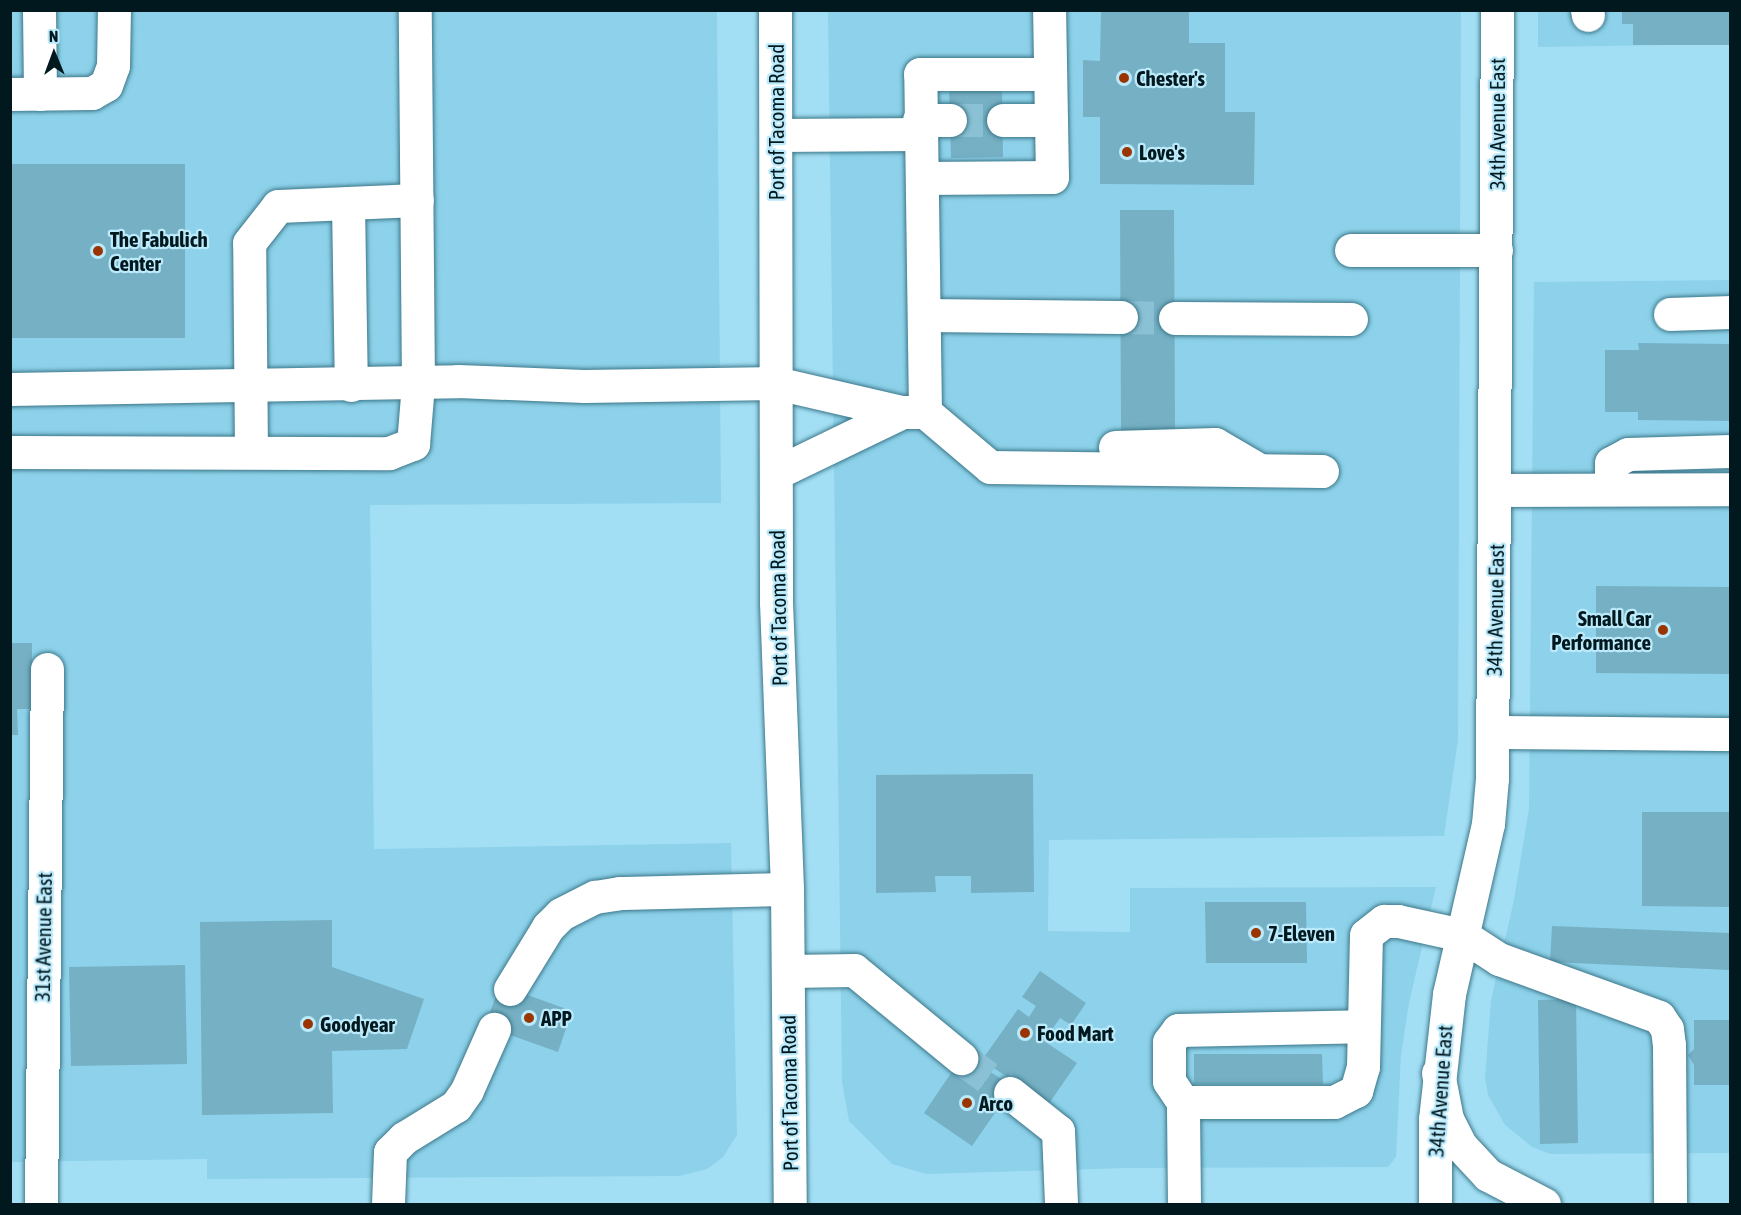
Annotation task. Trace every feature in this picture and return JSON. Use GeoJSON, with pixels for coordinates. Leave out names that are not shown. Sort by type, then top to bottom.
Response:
{"type":"FeatureCollection","features":[{"type":"Feature","properties":{"kind":"street"},"geometry":{"type":"LineString","coordinates":[[39,10],[25,94],[92,93],[106,85],[113,66],[114,10]]}},
{"type":"Feature","properties":{"kind":"street"},"geometry":{"type":"LineString","coordinates":[[10,452],[389,453],[413,444],[418,384],[415,10]]}},
{"type":"Feature","properties":{"kind":"street","name":"Port of Tacoma Road"},"geometry":{"type":"LineString","coordinates":[[775,10],[776,602],[787,890],[790,1204]]}},
{"type":"Feature","properties":{"kind":"street"},"geometry":{"type":"LineString","coordinates":[[922,178],[1052,177],[1049,10]]}},
{"type":"Feature","properties":{"kind":"street","name":"34th Avenue East"},"geometry":{"type":"LineString","coordinates":[[1435,1204],[1438,1073],[1449,994],[1488,824],[1493,732],[1497,490],[1497,10]]}},
{"type":"Feature","properties":{"kind":"street"},"geometry":{"type":"LineString","coordinates":[[914,412],[924,315],[922,178],[930,125],[920,74],[1050,74]]}},
{"type":"Feature","properties":{"kind":"street"},"geometry":{"type":"LineString","coordinates":[[1003,120],[1051,120]]}},
{"type":"Feature","properties":{"kind":"street"},"geometry":{"type":"LineString","coordinates":[[776,135],[930,125]]}},
{"type":"Feature","properties":{"kind":"street"},"geometry":{"type":"LineString","coordinates":[[250,452],[252,386],[249,243],[278,206],[417,200]]}},
{"type":"Feature","properties":{"kind":"street"},"geometry":{"type":"LineString","coordinates":[[348,203],[351,385]]}},
{"type":"Feature","properties":{"kind":"street"},"geometry":{"type":"LineString","coordinates":[[1351,250],[1496,250]]}},
{"type":"Feature","properties":{"kind":"street"},"geometry":{"type":"LineString","coordinates":[[1670,314],[1731,312]]}},
{"type":"Feature","properties":{"kind":"street"},"geometry":{"type":"LineString","coordinates":[[924,315],[1121,317]]}},
{"type":"Feature","properties":{"kind":"street"},"geometry":{"type":"LineString","coordinates":[[1175,318],[1351,319]]}},
{"type":"Feature","properties":{"kind":"street"},"geometry":{"type":"LineString","coordinates":[[10,389],[418,384],[776,383],[914,412],[966,446],[990,466],[1322,471]]}},
{"type":"Feature","properties":{"kind":"street"},"geometry":{"type":"LineString","coordinates":[[776,473],[914,412]]}},
{"type":"Feature","properties":{"kind":"street"},"geometry":{"type":"LineString","coordinates":[[1611,489],[1611,463],[1628,454],[1731,451]]}},
{"type":"Feature","properties":{"kind":"street"},"geometry":{"type":"LineString","coordinates":[[1497,490],[1731,489]]}},
{"type":"Feature","properties":{"kind":"street","name":"31st Avenue East"},"geometry":{"type":"LineString","coordinates":[[41,1204],[47,669]]}},
{"type":"Feature","properties":{"kind":"street"},"geometry":{"type":"LineString","coordinates":[[1493,732],[1731,734]]}},
{"type":"Feature","properties":{"kind":"street"},"geometry":{"type":"LineString","coordinates":[[510,989],[548,927],[561,914],[595,897],[620,893],[787,890]]}},
{"type":"Feature","properties":{"kind":"street"},"geometry":{"type":"LineString","coordinates":[[1183,1102],[1334,1102],[1346,1099],[1361,1081],[1363,948],[1374,926],[1398,921],[1462,935],[1499,959],[1659,1017],[1667,1029],[1669,1045],[1670,1204]]}},
{"type":"Feature","properties":{"kind":"street"},"geometry":{"type":"LineString","coordinates":[[788,971],[854,970],[961,1058]]}},
{"type":"Feature","properties":{"kind":"street"},"geometry":{"type":"LineString","coordinates":[[1184,1204],[1183,1102],[1169,1081],[1169,1042],[1178,1030],[1362,1026]]}},
{"type":"Feature","properties":{"kind":"street"},"geometry":{"type":"LineString","coordinates":[[388,1204],[390,1152],[404,1138],[456,1106],[471,1083],[494,1029]]}},
{"type":"Feature","properties":{"kind":"street"},"geometry":{"type":"LineString","coordinates":[[1438,1073],[1447,1119],[1460,1145],[1488,1175],[1544,1204]]}},
{"type":"Feature","properties":{"kind":"street"},"geometry":{"type":"LineString","coordinates":[[1010,1093],[1058,1131],[1061,1204]]}},
{"type":"Feature","properties":{"kind":"shaded area"},"geometry":{"type":"Polygon","coordinates":[[[10,11],[717,11],[721,503],[370,505],[374,849],[731,843],[737,1135],[723,1157],[707,1169],[679,1176],[207,1179],[207,1159],[11,1162],[10,11]]]}},
{"type":"Feature","properties":{"kind":"shaded area"},"geometry":{"type":"Polygon","coordinates":[[[828,11],[1461,11],[1458,740],[1444,836],[1049,840],[1048,931],[1130,932],[1130,888],[1436,887],[1409,1003],[1401,1055],[1396,1157],[1388,1167],[1128,1168],[926,1174],[892,1164],[849,1121],[842,1082],[828,11]]]}},
{"type":"Feature","properties":{"kind":"shaded area"},"geometry":{"type":"Polygon","coordinates":[[[1538,11],[1730,11],[1730,44],[1538,47],[1538,11]]]}},
{"type":"Feature","properties":{"kind":"shaded area"},"geometry":{"type":"Polygon","coordinates":[[[1730,280],[1730,1153],[1550,1154],[1532,1147],[1505,1125],[1488,1095],[1485,1078],[1491,1000],[1514,900],[1529,808],[1534,282],[1730,280]]]}},
{"type":"Feature","properties":{"kind":"building"},"geometry":{"type":"Polygon","coordinates":[[[1101,10],[1189,10],[1189,43],[1225,43],[1225,112],[1255,112],[1254,185],[1100,184],[1100,117],[1083,117],[1083,60],[1100,61],[1101,10]]]}},
{"type":"Feature","properties":{"kind":"building"},"geometry":{"type":"Polygon","coordinates":[[[1622,10],[1730,10],[1730,45],[1633,45],[1633,24],[1622,24],[1622,10]]]}},
{"type":"Feature","properties":{"kind":"building"},"geometry":{"type":"Polygon","coordinates":[[[1002,85],[1003,157],[951,158],[949,86],[1002,85]]]}},
{"type":"Feature","properties":{"kind":"building","name":"The Fabulich Center"},"geometry":{"type":"Polygon","coordinates":[[[11,164],[185,164],[185,338],[11,338],[11,164]]]}},
{"type":"Feature","properties":{"kind":"building","name":"Love's"},"geometry":{"type":"Polygon","coordinates":[[[1120,210],[1174,210],[1175,430],[1121,431],[1120,210]]]}},
{"type":"Feature","properties":{"kind":"building"},"geometry":{"type":"Polygon","coordinates":[[[1638,343],[1730,344],[1730,421],[1638,420],[1638,412],[1605,412],[1605,350],[1639,350],[1638,343]]]}},
{"type":"Feature","properties":{"kind":"building","name":"Small Car Performance"},"geometry":{"type":"Polygon","coordinates":[[[1596,586],[1730,587],[1730,674],[1596,673],[1596,586]]]}},
{"type":"Feature","properties":{"kind":"building"},"geometry":{"type":"Polygon","coordinates":[[[10,643],[32,643],[32,709],[17,709],[18,735],[10,735],[10,643]]]}},
{"type":"Feature","properties":{"kind":"building"},"geometry":{"type":"Polygon","coordinates":[[[1033,774],[1034,892],[971,893],[971,876],[935,876],[936,892],[876,893],[876,775],[1033,774]]]}},
{"type":"Feature","properties":{"kind":"building"},"geometry":{"type":"Polygon","coordinates":[[[1642,812],[1730,812],[1730,907],[1642,906],[1642,812]]]}},
{"type":"Feature","properties":{"kind":"building","name":"7-Eleven"},"geometry":{"type":"Polygon","coordinates":[[[1205,902],[1306,902],[1307,963],[1206,963],[1205,902]]]}},
{"type":"Feature","properties":{"kind":"building","name":"Goodyear"},"geometry":{"type":"Polygon","coordinates":[[[332,920],[332,967],[424,999],[407,1049],[332,1051],[333,1113],[202,1115],[200,922],[332,920]]]}},
{"type":"Feature","properties":{"kind":"building"},"geometry":{"type":"Polygon","coordinates":[[[1552,926],[1730,933],[1730,970],[1550,962],[1552,926]]]}},
{"type":"Feature","properties":{"kind":"building"},"geometry":{"type":"Polygon","coordinates":[[[185,965],[187,1064],[71,1066],[69,967],[185,965]]]}},
{"type":"Feature","properties":{"kind":"building","name":"Food Mart"},"geometry":{"type":"Polygon","coordinates":[[[1040,971],[1086,1003],[1071,1025],[1060,1018],[1044,1041],[1077,1063],[1048,1105],[982,1060],[1018,1009],[1029,1017],[1036,1006],[1022,997],[1040,971]]]}},
{"type":"Feature","properties":{"kind":"building","name":"APP"},"geometry":{"type":"Polygon","coordinates":[[[500,985],[572,1011],[558,1052],[485,1026],[500,985]]]}},
{"type":"Feature","properties":{"kind":"building"},"geometry":{"type":"Polygon","coordinates":[[[1576,999],[1578,1143],[1540,1144],[1538,1000],[1576,999]]]}},
{"type":"Feature","properties":{"kind":"building"},"geometry":{"type":"Polygon","coordinates":[[[1694,1020],[1730,1020],[1730,1085],[1694,1085],[1694,1065],[1688,1055],[1694,1049],[1694,1020]]]}},
{"type":"Feature","properties":{"kind":"building","name":"Arco"},"geometry":{"type":"Polygon","coordinates":[[[964,1054],[1013,1087],[972,1146],[924,1113],[964,1054]]]}},
{"type":"Feature","properties":{"kind":"building"},"geometry":{"type":"Polygon","coordinates":[[[1194,1054],[1322,1054],[1323,1084],[1194,1084],[1194,1054]]]}},
{"type":"Feature","properties":{"kind":"tunnel"},"geometry":{"type":"LineString","coordinates":[[950,120],[1003,120]]}},
{"type":"Feature","properties":{"kind":"tunnel"},"geometry":{"type":"LineString","coordinates":[[1121,317],[1175,318]]}},
{"type":"Feature","properties":{"kind":"tunnel"},"geometry":{"type":"LineString","coordinates":[[961,1058],[1010,1093]]}},
{"type":"Feature","properties":{"kind":"place","name":"Chester's"},"geometry":{"type":"Point","coordinates":[1124,78]}},
{"type":"Feature","properties":{"kind":"place","name":"Love's"},"geometry":{"type":"Point","coordinates":[1127,152]}},
{"type":"Feature","properties":{"kind":"place","name":"The Fabulich Center"},"geometry":{"type":"Point","coordinates":[98,251]}},
{"type":"Feature","properties":{"kind":"place","name":"Small Car Performance"},"geometry":{"type":"Point","coordinates":[1663,630]}},
{"type":"Feature","properties":{"kind":"place","name":"7-Eleven"},"geometry":{"type":"Point","coordinates":[1256,933]}},
{"type":"Feature","properties":{"kind":"place","name":"APP"},"geometry":{"type":"Point","coordinates":[529,1018]}},
{"type":"Feature","properties":{"kind":"place","name":"Goodyear"},"geometry":{"type":"Point","coordinates":[308,1024]}},
{"type":"Feature","properties":{"kind":"place","name":"Food Mart"},"geometry":{"type":"Point","coordinates":[1025,1033]}},
{"type":"Feature","properties":{"kind":"place","name":"Arco"},"geometry":{"type":"Point","coordinates":[967,1103]}}]}
